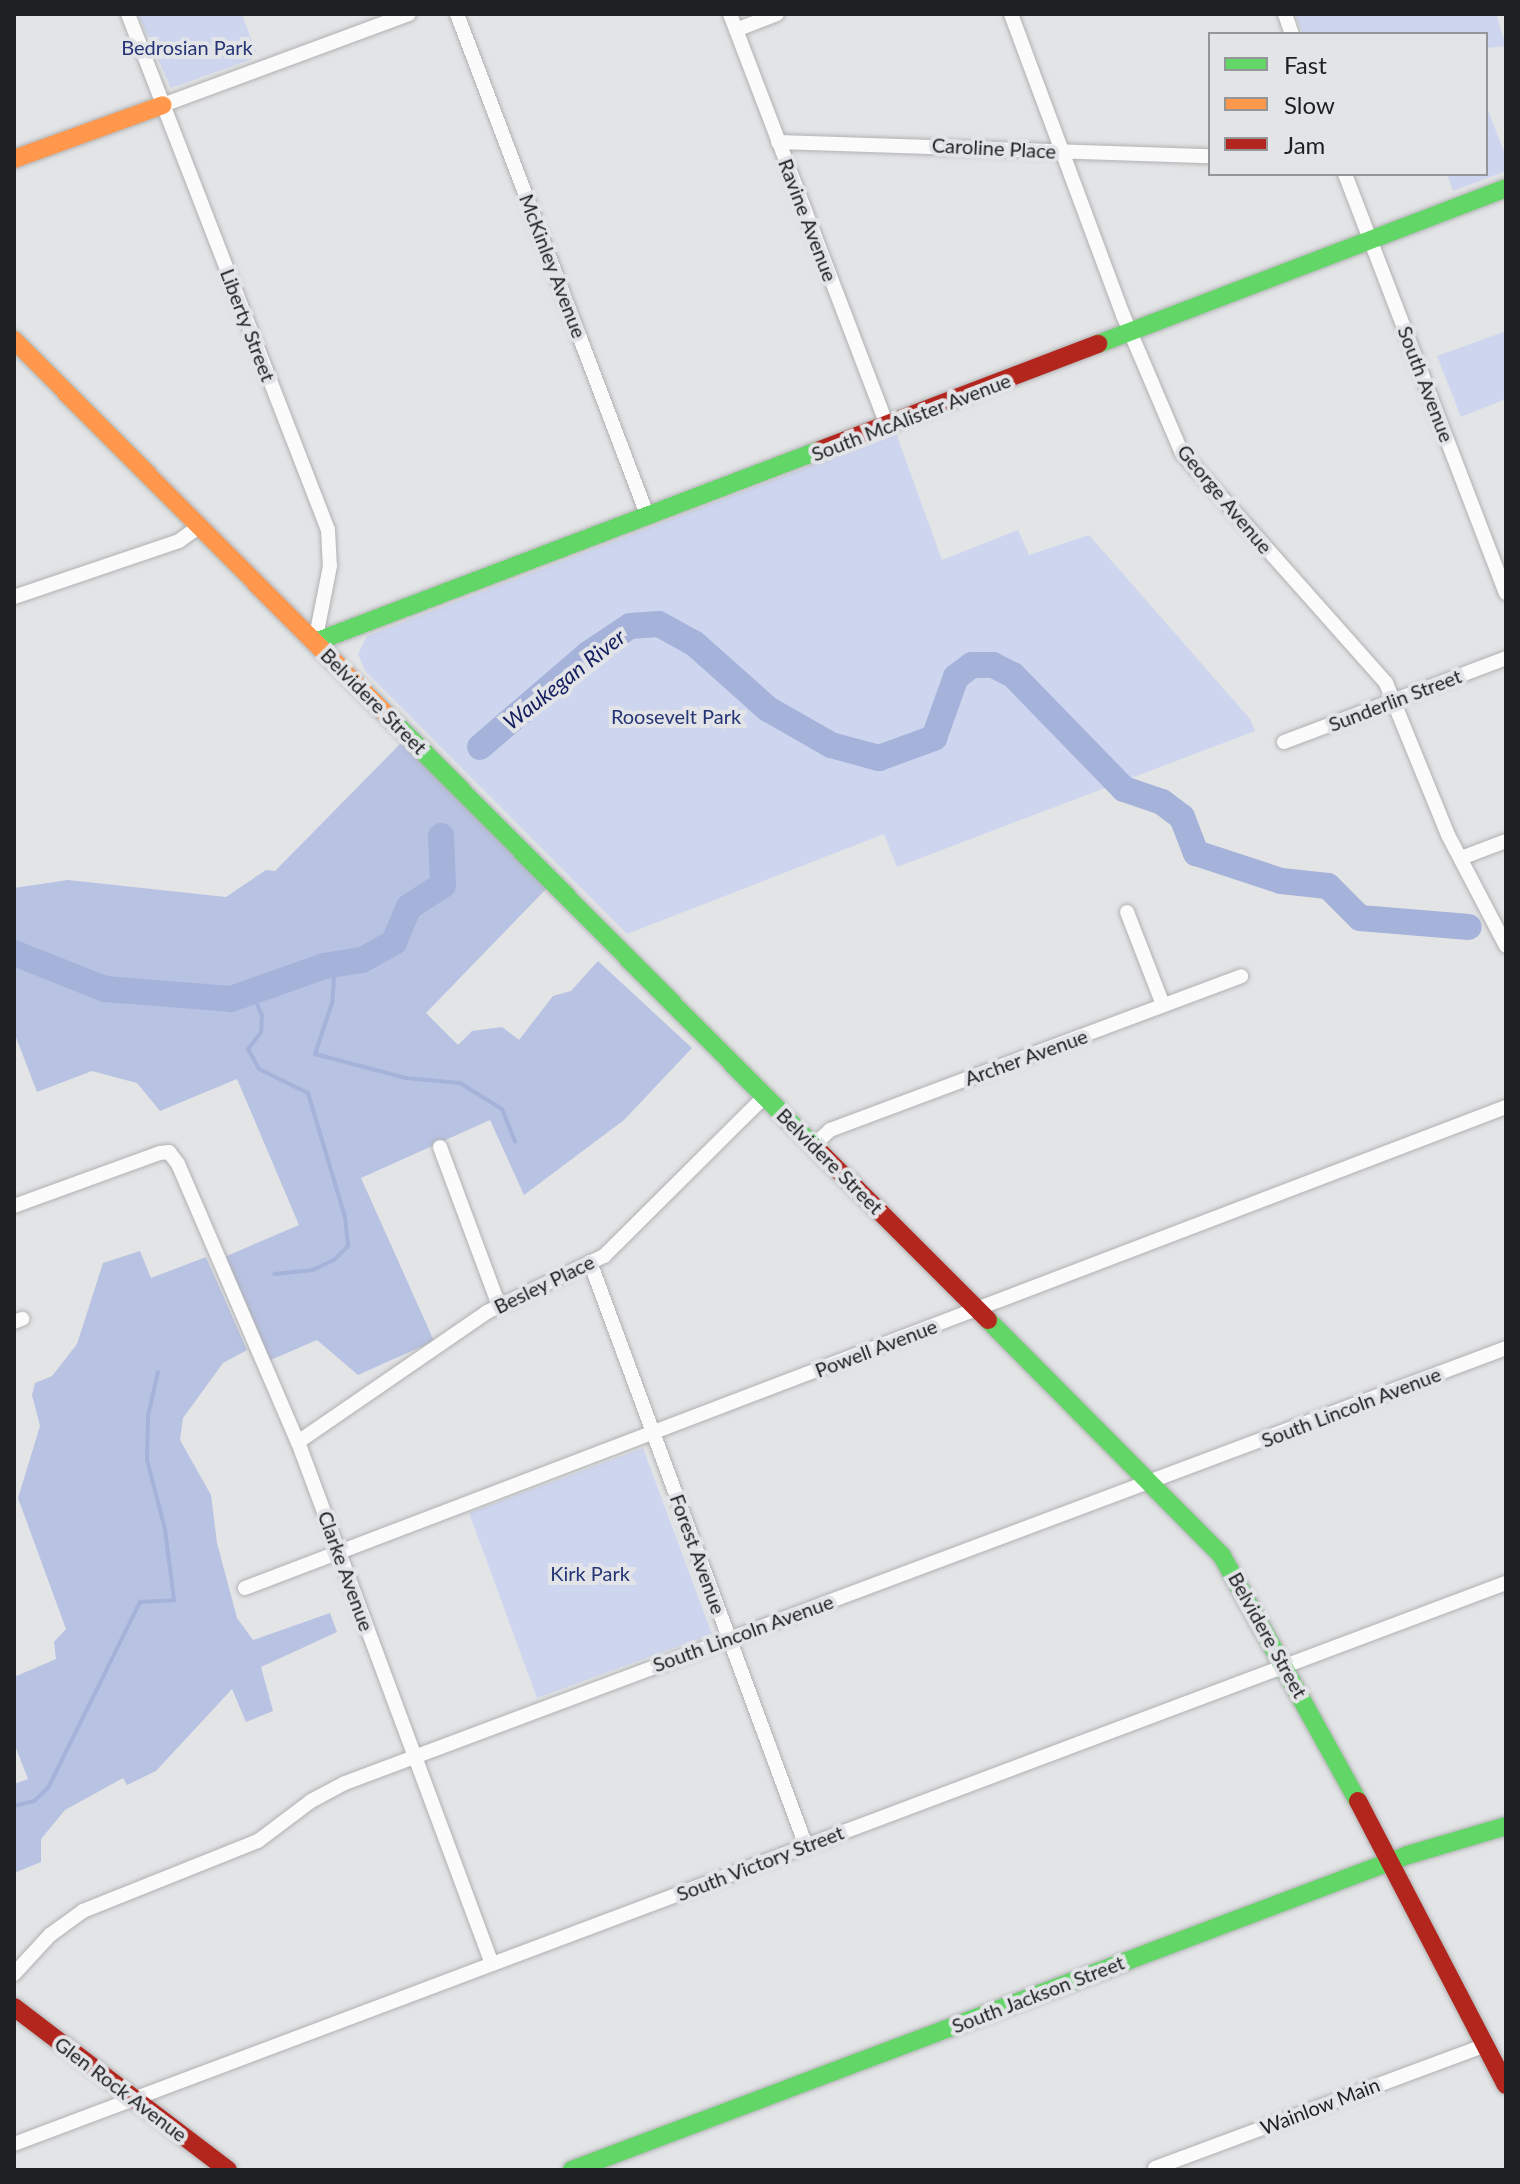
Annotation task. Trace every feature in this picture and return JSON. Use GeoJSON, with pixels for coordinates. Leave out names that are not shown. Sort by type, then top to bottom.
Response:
{"type":"FeatureCollection","features":[{"type":"Feature","properties":{"kind":"street","name":"Liberty Street"},"geometry":{"type":"LineString","coordinates":[[128,14],[328,530],[330,566],[315,642]]}},
{"type":"Feature","properties":{"kind":"street"},"geometry":{"type":"LineString","coordinates":[[14,159],[409,14]]}},
{"type":"Feature","properties":{"kind":"street","name":"McKinley Avenue"},"geometry":{"type":"LineString","coordinates":[[457,14],[648,517]]}},
{"type":"Feature","properties":{"kind":"street","name":"Ravine Avenue"},"geometry":{"type":"LineString","coordinates":[[730,14],[887,426]]}},
{"type":"Feature","properties":{"kind":"street"},"geometry":{"type":"LineString","coordinates":[[736,30],[777,14]]}},
{"type":"Feature","properties":{"kind":"street","name":"George Avenue"},"geometry":{"type":"LineString","coordinates":[[1011,14],[1131,332],[1182,453],[1380,676],[1395,700],[1461,858],[1506,946]]}},
{"type":"Feature","properties":{"kind":"street","name":"Caroline Place"},"geometry":{"type":"LineString","coordinates":[[778,142],[1208,156]]}},
{"type":"Feature","properties":{"kind":"street","name":"South Avenue"},"geometry":{"type":"LineString","coordinates":[[1346,176],[1506,593]]}},
{"type":"Feature","properties":{"kind":"street","name":"South McAlister Avenue"},"geometry":{"type":"LineString","coordinates":[[315,642],[1506,188]]}},
{"type":"Feature","properties":{"kind":"street","name":"Belvidere Street"},"geometry":{"type":"LineString","coordinates":[[14,340],[1222,1556],[1390,1862],[1506,2085]]}},
{"type":"Feature","properties":{"kind":"street"},"geometry":{"type":"LineString","coordinates":[[14,597],[179,541],[200,526]]}},
{"type":"Feature","properties":{"kind":"street","name":"Sunderlin Street"},"geometry":{"type":"LineString","coordinates":[[1284,742],[1506,658]]}},
{"type":"Feature","properties":{"kind":"street"},"geometry":{"type":"LineString","coordinates":[[1461,858],[1506,841]]}},
{"type":"Feature","properties":{"kind":"street"},"geometry":{"type":"LineString","coordinates":[[1127,912],[1163,1005]]}},
{"type":"Feature","properties":{"kind":"street","name":"Archer Avenue"},"geometry":{"type":"LineString","coordinates":[[814,1145],[830,1130],[1241,976]]}},
{"type":"Feature","properties":{"kind":"street","name":"Besley Place"},"geometry":{"type":"LineString","coordinates":[[298,1442],[499,1306],[604,1256],[765,1096]]}},
{"type":"Feature","properties":{"kind":"street","name":"Powell Avenue"},"geometry":{"type":"LineString","coordinates":[[245,1588],[1506,1107]]}},
{"type":"Feature","properties":{"kind":"street"},"geometry":{"type":"LineString","coordinates":[[440,1147],[499,1306]]}},
{"type":"Feature","properties":{"kind":"street","name":"Clarke Avenue"},"geometry":{"type":"LineString","coordinates":[[14,1206],[169,1152],[186,1182],[298,1442],[492,1964]]}},
{"type":"Feature","properties":{"kind":"street","name":"Forest Avenue"},"geometry":{"type":"LineString","coordinates":[[590,1262],[806,1846]]}},
{"type":"Feature","properties":{"kind":"street","name":"South Lincoln Avenue"},"geometry":{"type":"LineString","coordinates":[[14,1974],[50,1935],[83,1911],[258,1841],[311,1801],[415,1757],[1506,1348]]}},
{"type":"Feature","properties":{"kind":"street","name":"South Victory Street"},"geometry":{"type":"LineString","coordinates":[[14,2144],[1506,1583]]}},
{"type":"Feature","properties":{"kind":"street","name":"South Jackson Street"},"geometry":{"type":"LineString","coordinates":[[572,2170],[1390,1862],[1506,1826]]}},
{"type":"Feature","properties":{"kind":"street","name":"Glen Rock Avenue"},"geometry":{"type":"LineString","coordinates":[[14,2007],[228,2170]]}},
{"type":"Feature","properties":{"kind":"street","name":"Wainlow Main"},"geometry":{"type":"LineString","coordinates":[[1155,2168],[1486,2045]]}},
{"type":"Feature","properties":{"kind":"green space","name":"Bedrosian Park"},"geometry":{"type":"Polygon","coordinates":[[[138,14],[242,14],[258,57],[171,88],[138,14]]]}},
{"type":"Feature","properties":{"kind":"green space"},"geometry":{"type":"Polygon","coordinates":[[[1295,14],[1496,14],[1506,46],[1488,48],[1488,32],[1302,32],[1295,14]]]}},
{"type":"Feature","properties":{"kind":"green space"},"geometry":{"type":"Polygon","coordinates":[[[1488,110],[1506,157],[1506,171],[1453,191],[1448,176],[1488,176],[1488,110]]]}},
{"type":"Feature","properties":{"kind":"green space"},"geometry":{"type":"Polygon","coordinates":[[[1506,331],[1506,399],[1461,417],[1437,356],[1506,331]]]}},
{"type":"Feature","properties":{"kind":"green space","name":"Roosevelt Park"},"geometry":{"type":"Polygon","coordinates":[[[896,433],[942,560],[1018,530],[1029,555],[1089,535],[1250,719],[1255,731],[897,867],[884,834],[627,934],[365,671],[358,654],[367,636],[896,433]]]}},
{"type":"Feature","properties":{"kind":"green space","name":"Kirk Park"},"geometry":{"type":"Polygon","coordinates":[[[643,1448],[712,1634],[537,1698],[469,1513],[643,1448]]]}},
{"type":"Feature","properties":{"kind":"shaded area"},"geometry":{"type":"Polygon","coordinates":[[[403,741],[550,885],[426,1013],[458,1045],[472,1031],[502,1027],[519,1040],[553,996],[571,991],[598,961],[692,1048],[624,1120],[524,1195],[490,1120],[361,1178],[434,1341],[358,1375],[317,1340],[266,1362],[222,1258],[299,1225],[237,1079],[160,1111],[137,1083],[92,1071],[37,1092],[14,1032],[14,888],[68,880],[226,897],[266,870],[275,871],[403,741]]]}},
{"type":"Feature","properties":{"kind":"shaded area"},"geometry":{"type":"Polygon","coordinates":[[[140,1251],[151,1278],[206,1257],[247,1350],[223,1363],[183,1418],[180,1440],[211,1495],[217,1543],[237,1618],[253,1640],[330,1613],[337,1632],[261,1667],[273,1711],[246,1722],[232,1689],[156,1771],[127,1785],[123,1778],[65,1810],[41,1839],[41,1862],[14,1873],[14,1784],[28,1779],[14,1743],[14,1677],[56,1659],[54,1642],[66,1629],[18,1498],[40,1426],[32,1395],[35,1383],[52,1376],[77,1344],[103,1263],[140,1251]]]}},
{"type":"Feature","properties":{"kind":"waterway","name":"Waukegan River"},"geometry":{"type":"LineString","coordinates":[[480,747],[588,654],[630,626],[659,624],[695,644],[768,709],[831,745],[879,758],[934,738],[956,677],[972,665],[993,665],[1013,675],[1124,789],[1162,802],[1182,817],[1196,853],[1281,881],[1328,886],[1360,918],[1469,927]]}},
{"type":"Feature","properties":{"kind":"waterway","name":"Waukegan River"},"geometry":{"type":"LineString","coordinates":[[14,953],[105,989],[231,999],[324,966],[362,960],[394,942],[409,907],[443,885],[441,836]]}},
{"type":"Feature","properties":{"kind":"waterway"},"geometry":{"type":"LineString","coordinates":[[335,964],[332,1003],[315,1054],[406,1078],[460,1083],[502,1109],[515,1142]]}},
{"type":"Feature","properties":{"kind":"waterway"},"geometry":{"type":"LineString","coordinates":[[252,992],[262,1015],[261,1032],[248,1049],[259,1069],[308,1093],[345,1217],[348,1246],[334,1260],[313,1270],[274,1274]]}},
{"type":"Feature","properties":{"kind":"waterway"},"geometry":{"type":"LineString","coordinates":[[14,1806],[34,1801],[48,1788],[140,1602],[174,1600],[165,1529],[147,1460],[148,1416],[158,1372]]}},
{"type":"Feature","properties":{"kind":"traffic: fast"},"geometry":{"type":"LineString","coordinates":[[1098,344],[1506,188]]}},
{"type":"Feature","properties":{"kind":"traffic: fast"},"geometry":{"type":"LineString","coordinates":[[315,642],[820,450]]}},
{"type":"Feature","properties":{"kind":"traffic: fast"},"geometry":{"type":"LineString","coordinates":[[388,716],[817,1149]]}},
{"type":"Feature","properties":{"kind":"traffic: fast"},"geometry":{"type":"LineString","coordinates":[[988,1320],[1222,1556],[1358,1801]]}},
{"type":"Feature","properties":{"kind":"traffic: fast"},"geometry":{"type":"LineString","coordinates":[[572,2170],[1408,1855],[1506,1826]]}},
{"type":"Feature","properties":{"kind":"traffic: slow"},"geometry":{"type":"LineString","coordinates":[[14,159],[163,105]]}},
{"type":"Feature","properties":{"kind":"traffic: slow"},"geometry":{"type":"LineString","coordinates":[[14,340],[388,716]]}},
{"type":"Feature","properties":{"kind":"traffic: jam"},"geometry":{"type":"LineString","coordinates":[[820,450],[1098,344]]}},
{"type":"Feature","properties":{"kind":"traffic: jam"},"geometry":{"type":"LineString","coordinates":[[817,1149],[988,1320]]}},
{"type":"Feature","properties":{"kind":"traffic: jam"},"geometry":{"type":"LineString","coordinates":[[1358,1801],[1506,2085]]}},
{"type":"Feature","properties":{"kind":"traffic: jam"},"geometry":{"type":"LineString","coordinates":[[14,2007],[228,2170]]}}]}
